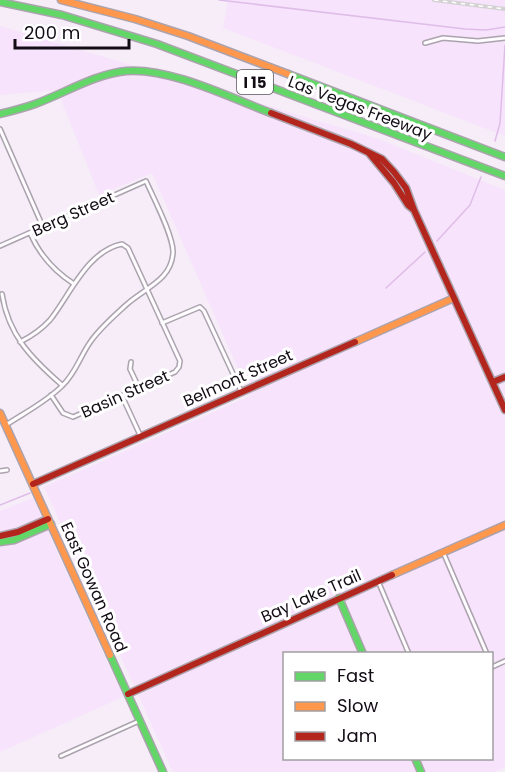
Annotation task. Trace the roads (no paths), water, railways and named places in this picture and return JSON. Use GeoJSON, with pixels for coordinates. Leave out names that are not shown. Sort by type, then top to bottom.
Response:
{"type":"FeatureCollection","features":[{"type":"Feature","properties":{"kind":"main road","name":"Las Vegas Freeway"},"geometry":{"type":"LineString","coordinates":[[61,0],[135,19],[188,36],[505,157]]}},
{"type":"Feature","properties":{"kind":"main road","name":"Las Vegas Freeway"},"geometry":{"type":"LineString","coordinates":[[0,2],[62,15],[157,44],[505,176]]}},
{"type":"Feature","properties":{"kind":"main road"},"geometry":{"type":"LineString","coordinates":[[0,114],[33,105],[100,77],[126,71],[152,72],[182,80],[336,138],[369,153],[371,160],[394,183],[408,207],[414,210],[505,410]]}},
{"type":"Feature","properties":{"kind":"main road","name":"Belmont Street"},"geometry":{"type":"LineString","coordinates":[[33,484],[454,298]]}},
{"type":"Feature","properties":{"kind":"main road"},"geometry":{"type":"LineString","coordinates":[[493,382],[505,377]]}},
{"type":"Feature","properties":{"kind":"main road","name":"East Gowan Road"},"geometry":{"type":"LineString","coordinates":[[0,413],[163,772]]}},
{"type":"Feature","properties":{"kind":"main road"},"geometry":{"type":"LineString","coordinates":[[0,536],[50,522]]}},
{"type":"Feature","properties":{"kind":"main road"},"geometry":{"type":"LineString","coordinates":[[0,542],[17,539],[50,522]]}},
{"type":"Feature","properties":{"kind":"main road","name":"Bay Lake Trail"},"geometry":{"type":"LineString","coordinates":[[128,694],[505,525]]}},
{"type":"Feature","properties":{"kind":"main road"},"geometry":{"type":"LineString","coordinates":[[339,598],[362,652]]}},
{"type":"Feature","properties":{"kind":"street"},"geometry":{"type":"LineString","coordinates":[[425,42],[443,38],[478,41],[505,38]]}},
{"type":"Feature","properties":{"kind":"street"},"geometry":{"type":"LineString","coordinates":[[0,129],[43,227]]}},
{"type":"Feature","properties":{"kind":"street","name":"Berg Street"},"geometry":{"type":"LineString","coordinates":[[0,246],[146,181],[174,250],[166,273],[147,289]]}},
{"type":"Feature","properties":{"kind":"street"},"geometry":{"type":"LineString","coordinates":[[30,233],[45,260],[58,274],[74,284]]}},
{"type":"Feature","properties":{"kind":"street"},"geometry":{"type":"LineString","coordinates":[[20,342],[32,336],[45,324],[96,258],[115,245],[122,244],[128,248],[162,323],[200,307],[204,311],[241,391]]}},
{"type":"Feature","properties":{"kind":"street"},"geometry":{"type":"LineString","coordinates":[[6,425],[63,386],[73,375],[92,339],[134,298],[147,289]]}},
{"type":"Feature","properties":{"kind":"street"},"geometry":{"type":"LineString","coordinates":[[2,294],[6,311],[20,342],[33,360],[63,386]]}},
{"type":"Feature","properties":{"kind":"street"},"geometry":{"type":"LineString","coordinates":[[0,314],[6,311]]}},
{"type":"Feature","properties":{"kind":"street","name":"Basin Street"},"geometry":{"type":"LineString","coordinates":[[51,395],[63,413],[69,417],[175,372],[180,361],[162,323]]}},
{"type":"Feature","properties":{"kind":"street"},"geometry":{"type":"LineString","coordinates":[[131,362],[130,369],[139,388]]}},
{"type":"Feature","properties":{"kind":"street"},"geometry":{"type":"LineString","coordinates":[[122,396],[140,435]]}},
{"type":"Feature","properties":{"kind":"street"},"geometry":{"type":"LineString","coordinates":[[0,471],[7,470]]}},
{"type":"Feature","properties":{"kind":"street"},"geometry":{"type":"LineString","coordinates":[[443,552],[486,652]]}},
{"type":"Feature","properties":{"kind":"street"},"geometry":{"type":"LineString","coordinates":[[378,581],[408,652]]}},
{"type":"Feature","properties":{"kind":"street"},"geometry":{"type":"LineString","coordinates":[[61,756],[140,721]]}},
{"type":"Feature","properties":{"kind":"waterway"},"geometry":{"type":"LineString","coordinates":[[219,0],[465,29],[486,30],[505,27]]}},
{"type":"Feature","properties":{"kind":"waterway"},"geometry":{"type":"LineString","coordinates":[[495,141],[500,123],[505,45]]}},
{"type":"Feature","properties":{"kind":"waterway"},"geometry":{"type":"LineString","coordinates":[[437,241],[470,205],[481,177]]}},
{"type":"Feature","properties":{"kind":"waterway"},"geometry":{"type":"LineString","coordinates":[[386,288],[425,252]]}},
{"type":"Feature","properties":{"kind":"waterway"},"geometry":{"type":"LineString","coordinates":[[0,505],[30,493]]}},
{"type":"Feature","properties":{"kind":"railway"},"geometry":{"type":"LineString","coordinates":[[434,0],[505,9]]}}]}
